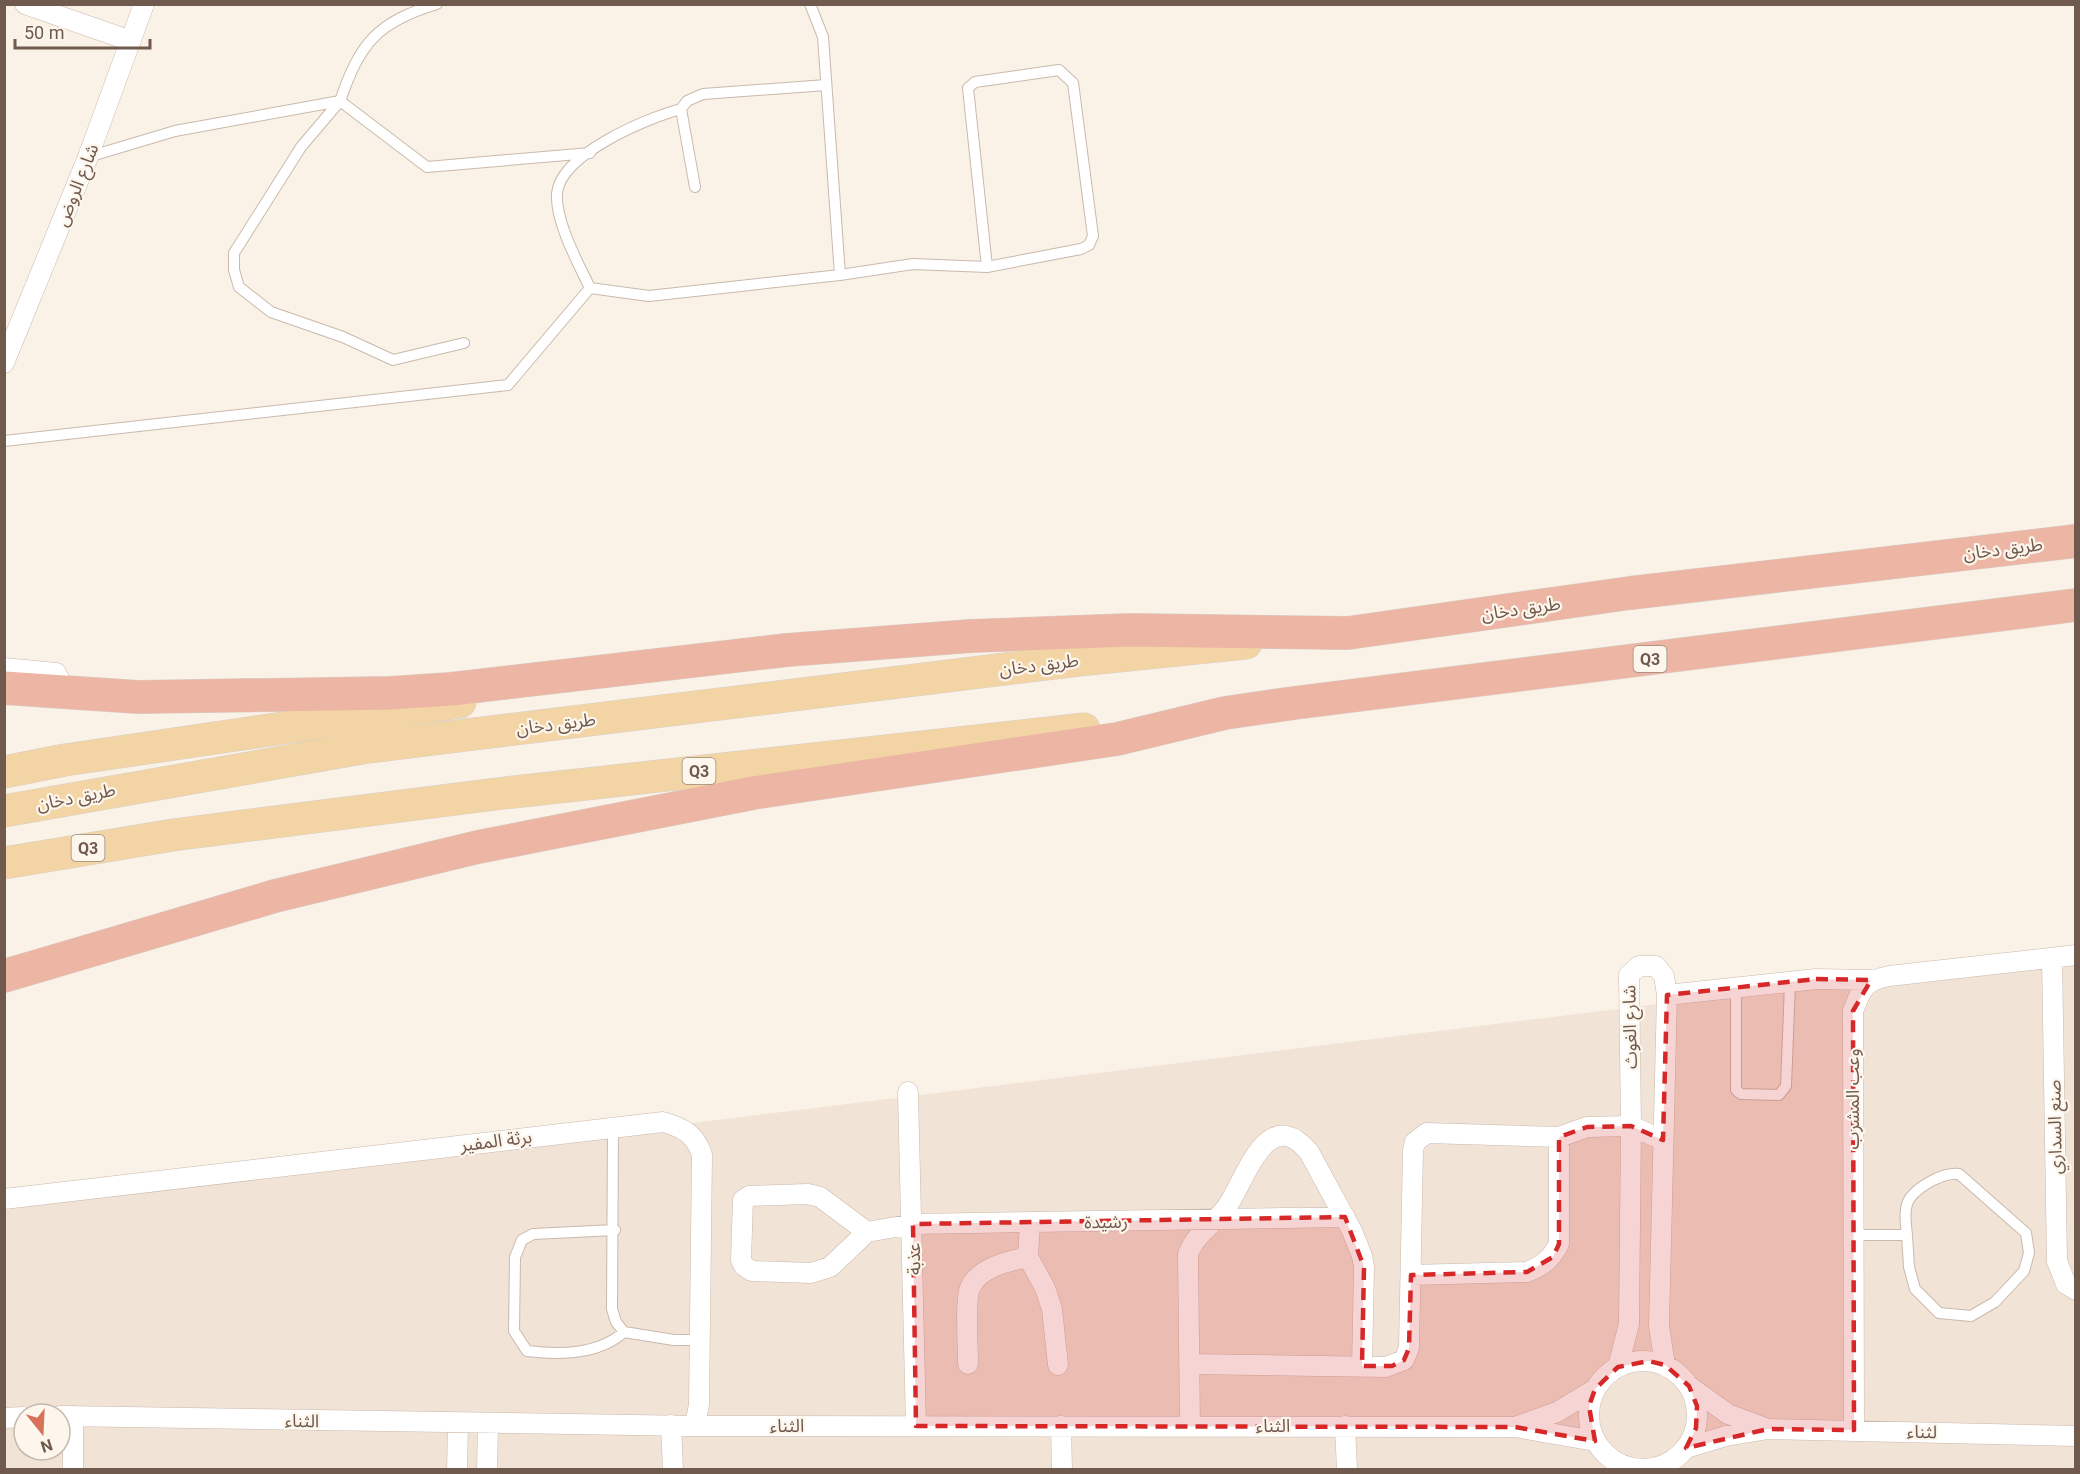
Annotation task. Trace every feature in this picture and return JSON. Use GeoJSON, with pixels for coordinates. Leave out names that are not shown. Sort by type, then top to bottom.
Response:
{"type":"FeatureCollection","features":[{"type":"Feature","properties":{"kind":"highway","name":"طريق دخان"},"geometry":{"type":"LineString","coordinates":[[1348,633],[1630,593],[2076,541]]}},
{"type":"Feature","properties":{"kind":"highway","name":"Q3"},"geometry":{"type":"LineString","coordinates":[[1225,713],[2076,605]]}},
{"type":"Feature","properties":{"kind":"highway"},"geometry":{"type":"LineString","coordinates":[[4,688],[138,697],[390,693],[451,689],[788,650],[971,636],[1130,630],[1348,633]]}},
{"type":"Feature","properties":{"kind":"highway"},"geometry":{"type":"LineString","coordinates":[[4,976],[274,896],[478,847],[753,793],[1117,739],[1225,713]]}},
{"type":"Feature","properties":{"kind":"main road","name":"طريق دخان"},"geometry":{"type":"LineString","coordinates":[[4,811],[368,747],[1079,660],[1348,633]]}},
{"type":"Feature","properties":{"kind":"main road"},"geometry":{"type":"LineString","coordinates":[[4,772],[65,760],[320,721],[595,684],[652,666]]}},
{"type":"Feature","properties":{"kind":"main road","name":"Q3"},"geometry":{"type":"LineString","coordinates":[[4,863],[173,835],[508,792],[1225,713]]}},
{"type":"Feature","properties":{"kind":"main road"},"geometry":{"type":"LineString","coordinates":[[4,883],[173,835]]}},
{"type":"Feature","properties":{"kind":"street"},"geometry":{"type":"LineString","coordinates":[[25,4],[131,41]]}},
{"type":"Feature","properties":{"kind":"street","name":"شارع الروض"},"geometry":{"type":"LineString","coordinates":[[4,363],[10,339],[88,157],[144,4]]}},
{"type":"Feature","properties":{"kind":"street"},"geometry":{"type":"LineString","coordinates":[[4,668],[56,674],[67,693]]}},
{"type":"Feature","properties":{"kind":"street"},"geometry":{"type":"LineString","coordinates":[[1667,995],[1790,984],[1816,979],[1871,980],[2076,955]]}},
{"type":"Feature","properties":{"kind":"street","name":"صنع السداري"},"geometry":{"type":"LineString","coordinates":[[2052,958],[2057,1261],[2066,1284],[2076,1290]]}},
{"type":"Feature","properties":{"kind":"street","name":"شارع الغوث"},"geometry":{"type":"LineString","coordinates":[[1618,1367],[1629,1324],[1631,1126],[1629,975],[1638,966],[1656,966],[1664,976],[1667,995],[1659,1326],[1665,1365]]}},
{"type":"Feature","properties":{"kind":"street","name":"وعب المشرب"},"geometry":{"type":"LineString","coordinates":[[1854,1430],[1853,1011],[1861,991],[1871,980]]}},
{"type":"Feature","properties":{"kind":"street","name":"عذبة"},"geometry":{"type":"LineString","coordinates":[[908,1092],[913,1224],[916,1425]]}},
{"type":"Feature","properties":{"kind":"street","name":"برثة المفير"},"geometry":{"type":"LineString","coordinates":[[4,1198],[663,1122],[689,1131],[698,1142],[702,1155],[699,1404],[695,1426]]}},
{"type":"Feature","properties":{"kind":"street"},"geometry":{"type":"LineString","coordinates":[[1190,1364],[1392,1366],[1404,1360],[1408,1354],[1413,1151],[1420,1137],[1427,1133],[1559,1137],[1587,1127],[1631,1126],[1663,1140]]}},
{"type":"Feature","properties":{"kind":"street"},"geometry":{"type":"LineString","coordinates":[[1190,1426],[1188,1254],[1198,1235],[1217,1219],[1235,1196],[1258,1148],[1280,1137],[1296,1140],[1309,1152],[1358,1245],[1364,1267],[1362,1366]]}},
{"type":"Feature","properties":{"kind":"street"},"geometry":{"type":"LineString","coordinates":[[1411,1275],[1527,1272],[1540,1267],[1553,1257],[1559,1244],[1559,1137]]}},
{"type":"Feature","properties":{"kind":"street"},"geometry":{"type":"LineString","coordinates":[[808,1194],[820,1197],[867,1232],[830,1267],[811,1273],[752,1271],[744,1266],[741,1260],[743,1200],[749,1196],[808,1194]]}},
{"type":"Feature","properties":{"kind":"street","name":"رشيدة"},"geometry":{"type":"LineString","coordinates":[[867,1232],[913,1224],[1345,1217]]}},
{"type":"Feature","properties":{"kind":"street"},"geometry":{"type":"LineString","coordinates":[[1030,1223],[1028,1257],[1045,1288],[1052,1309],[1058,1365]]}},
{"type":"Feature","properties":{"kind":"street"},"geometry":{"type":"LineString","coordinates":[[968,1364],[970,1288],[980,1276],[1002,1263],[1028,1257]]}},
{"type":"Feature","properties":{"kind":"street"},"geometry":{"type":"LineString","coordinates":[[1633,1361],[1649,1361],[1665,1365],[1689,1386],[1697,1406],[1696,1428],[1679,1458],[1650,1469],[1620,1467],[1605,1454],[1595,1441],[1589,1424],[1589,1406],[1595,1389],[1605,1376],[1633,1361]]}},
{"type":"Feature","properties":{"kind":"street","name":"لثناء"},"geometry":{"type":"LineString","coordinates":[[1689,1386],[1728,1414],[1768,1430]]}},
{"type":"Feature","properties":{"kind":"street"},"geometry":{"type":"LineString","coordinates":[[1515,1427],[1557,1412],[1595,1389]]}},
{"type":"Feature","properties":{"kind":"street","name":"الثناء"},"geometry":{"type":"LineString","coordinates":[[72,1416],[695,1426],[1515,1427]]}},
{"type":"Feature","properties":{"kind":"street"},"geometry":{"type":"LineString","coordinates":[[457,1470],[458,1424]]}},
{"type":"Feature","properties":{"kind":"street"},"geometry":{"type":"LineString","coordinates":[[487,1470],[488,1424]]}},
{"type":"Feature","properties":{"kind":"street"},"geometry":{"type":"LineString","coordinates":[[671,1425],[673,1470]]}},
{"type":"Feature","properties":{"kind":"street"},"geometry":{"type":"LineString","coordinates":[[1061,1426],[1062,1470]]}},
{"type":"Feature","properties":{"kind":"street"},"geometry":{"type":"LineString","coordinates":[[1345,1426],[1347,1470]]}},
{"type":"Feature","properties":{"kind":"street"},"geometry":{"type":"LineString","coordinates":[[1515,1427],[1595,1441]]}},
{"type":"Feature","properties":{"kind":"street","name":"لثناء"},"geometry":{"type":"LineString","coordinates":[[1679,1458],[1726,1436],[1768,1430],[2076,1436]]}},
{"type":"Feature","properties":{"kind":"lane"},"geometry":{"type":"LineString","coordinates":[[437,4],[408,13],[372,38],[359,52],[340,101],[301,147],[234,253],[234,270],[239,287],[271,312],[343,337],[393,360],[464,343]]}},
{"type":"Feature","properties":{"kind":"lane"},"geometry":{"type":"LineString","coordinates":[[810,4],[823,37],[840,275]]}},
{"type":"Feature","properties":{"kind":"lane"},"geometry":{"type":"LineString","coordinates":[[590,288],[649,296],[840,275],[913,264],[987,267],[1081,249],[1089,245],[1093,236],[1073,83],[1059,70],[975,82],[969,88],[987,267]]}},
{"type":"Feature","properties":{"kind":"lane"},"geometry":{"type":"LineString","coordinates":[[590,288],[571,250],[557,195],[560,181],[590,153],[638,123],[681,109],[687,101],[703,94],[826,86]]}},
{"type":"Feature","properties":{"kind":"lane"},"geometry":{"type":"LineString","coordinates":[[88,157],[175,130],[340,101],[427,167],[590,153]]}},
{"type":"Feature","properties":{"kind":"lane"},"geometry":{"type":"LineString","coordinates":[[681,109],[694,187]]}},
{"type":"Feature","properties":{"kind":"lane"},"geometry":{"type":"LineString","coordinates":[[4,441],[508,386],[590,288]]}},
{"type":"Feature","properties":{"kind":"lane"},"geometry":{"type":"LineString","coordinates":[[1736,988],[1736,1090],[1741,1095],[1779,1095],[1786,1086],[1790,984]]}},
{"type":"Feature","properties":{"kind":"lane"},"geometry":{"type":"LineString","coordinates":[[614,1128],[615,1230],[612,1309],[616,1322],[624,1332],[674,1340],[700,1340]]}},
{"type":"Feature","properties":{"kind":"lane"},"geometry":{"type":"LineString","coordinates":[[1949,1173],[1959,1174],[2026,1233],[2029,1253],[2024,1271],[1995,1302],[1971,1316],[1939,1313],[1915,1289],[1909,1267],[1907,1235],[1905,1216],[1909,1199],[1949,1173]]}},
{"type":"Feature","properties":{"kind":"lane"},"geometry":{"type":"LineString","coordinates":[[615,1230],[533,1234],[522,1240],[515,1257],[514,1331],[527,1351],[545,1353],[599,1349],[624,1332]]}},
{"type":"Feature","properties":{"kind":"lane"},"geometry":{"type":"LineString","coordinates":[[1854,1234],[1907,1235]]}},
{"type":"Feature","properties":{"kind":"highlighted area"},"geometry":{"type":"Polygon","coordinates":[[[1816,979],[1871,980],[1853,1011],[1854,1430],[1768,1429],[1686,1448],[1696,1428],[1697,1406],[1689,1386],[1665,1365],[1649,1361],[1618,1367],[1595,1389],[1589,1406],[1595,1441],[1515,1427],[916,1426],[913,1224],[1345,1217],[1364,1267],[1362,1366],[1392,1366],[1404,1360],[1409,1348],[1411,1275],[1527,1272],[1553,1257],[1559,1244],[1559,1137],[1587,1127],[1631,1126],[1663,1140],[1667,995],[1816,979]]]}},
{"type":"Feature","properties":{"kind":"shaded area"},"geometry":{"type":"Polygon","coordinates":[[[2075,962],[2075,1469],[5,1469],[4,1208],[1658,1004],[2075,962]]]}}]}
